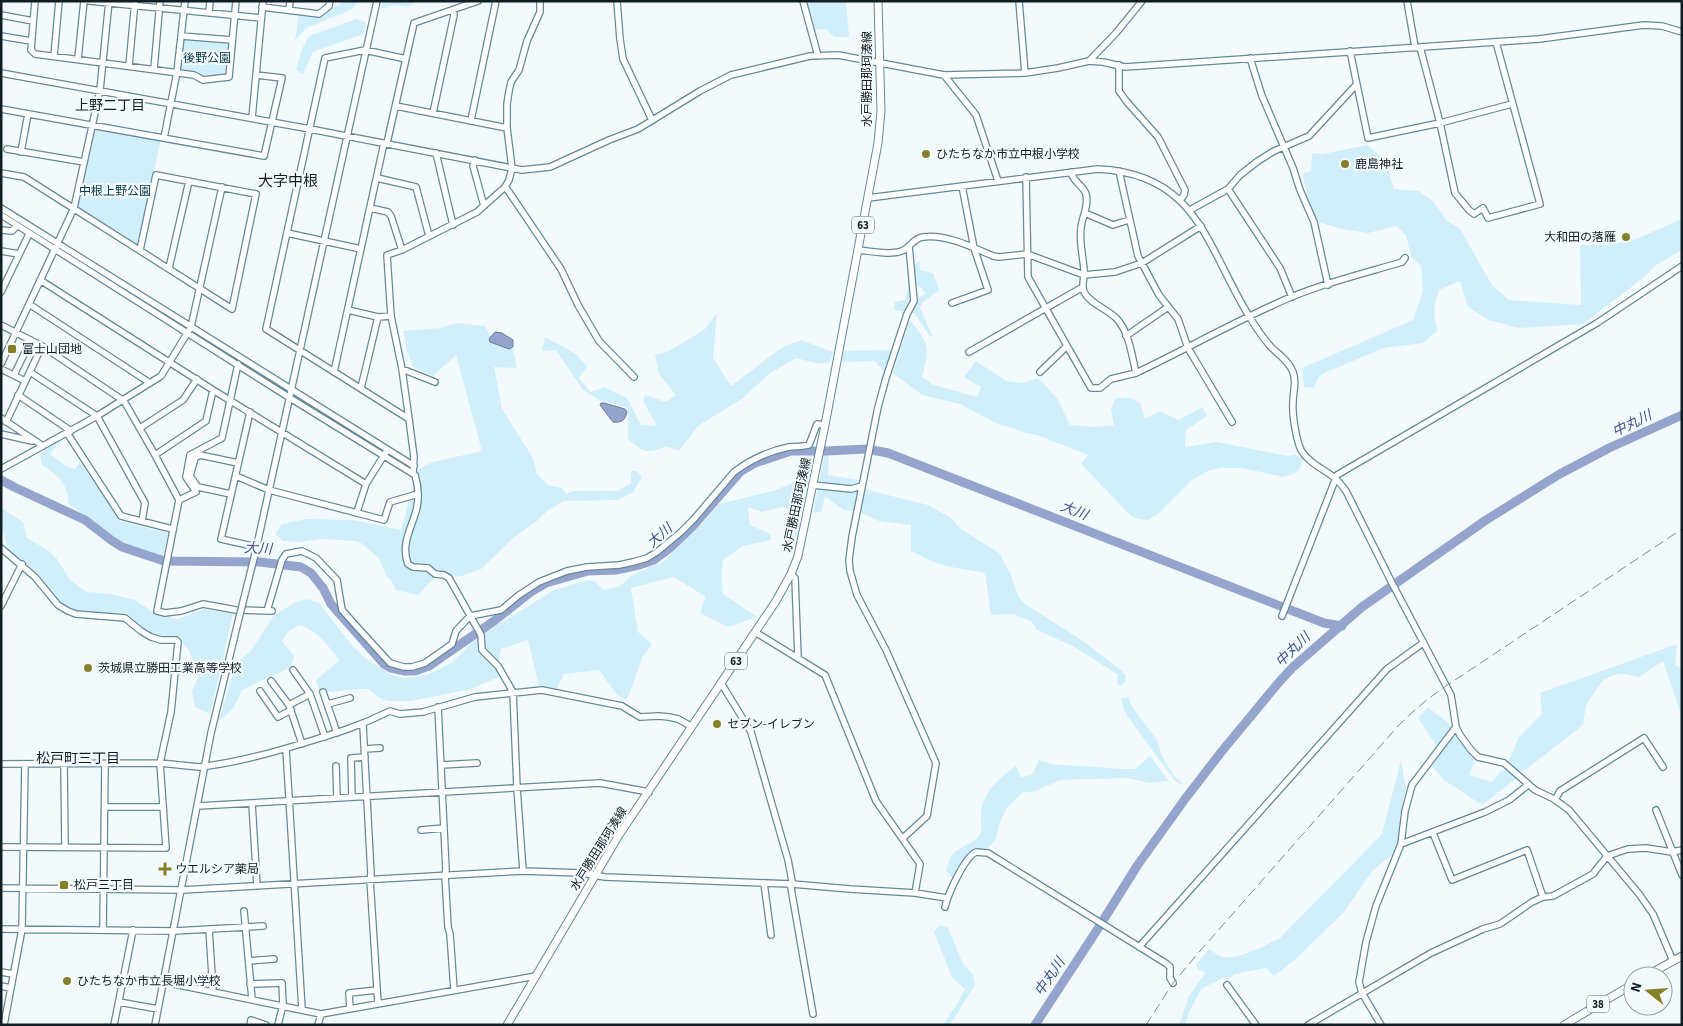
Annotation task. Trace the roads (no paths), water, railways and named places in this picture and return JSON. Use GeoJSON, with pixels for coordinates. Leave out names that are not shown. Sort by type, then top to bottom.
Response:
{"type":"FeatureCollection","features":[{"type":"Feature","properties":{"kind":"main road","name":"水戸勝田那珂湊線"},"geometry":{"type":"LineString","coordinates":[[507,1025],[619,835],[776,601],[791,574],[803,539],[878,143],[881,111],[878,1]]}},
{"type":"Feature","properties":{"kind":"main road"},"geometry":{"type":"LineString","coordinates":[[1664,966],[1682,956]]}},
{"type":"Feature","properties":{"kind":"main road","name":"38"},"geometry":{"type":"LineString","coordinates":[[1564,1025],[1623,990]]}},
{"type":"Feature","properties":{"kind":"street"},"geometry":{"type":"LineString","coordinates":[[35,1],[31,41],[31,50],[35,54],[194,74],[203,80],[229,77],[236,1]]}},
{"type":"Feature","properties":{"kind":"street"},"geometry":{"type":"LineString","coordinates":[[54,56],[59,1]]}},
{"type":"Feature","properties":{"kind":"street"},"geometry":{"type":"LineString","coordinates":[[78,59],[84,1]]}},
{"type":"Feature","properties":{"kind":"street"},"geometry":{"type":"LineString","coordinates":[[90,1],[261,18]]}},
{"type":"Feature","properties":{"kind":"street"},"geometry":{"type":"LineString","coordinates":[[154,69],[160,1]]}},
{"type":"Feature","properties":{"kind":"street"},"geometry":{"type":"LineString","coordinates":[[164,138],[177,72],[185,1]]}},
{"type":"Feature","properties":{"kind":"street"},"geometry":{"type":"LineString","coordinates":[[209,13],[210,1]]}},
{"type":"Feature","properties":{"kind":"street"},"geometry":{"type":"LineString","coordinates":[[289,10],[290,1]]}},
{"type":"Feature","properties":{"kind":"street"},"geometry":{"type":"LineString","coordinates":[[252,118],[263,4],[319,14],[329,6],[330,1]]}},
{"type":"Feature","properties":{"kind":"street"},"geometry":{"type":"LineString","coordinates":[[155,1025],[211,733],[283,433],[377,1]]}},
{"type":"Feature","properties":{"kind":"street"},"geometry":{"type":"LineString","coordinates":[[334,372],[370,208],[396,106],[414,23],[478,1]]}},
{"type":"Feature","properties":{"kind":"street"},"geometry":{"type":"LineString","coordinates":[[470,120],[496,1]]}},
{"type":"Feature","properties":{"kind":"street"},"geometry":{"type":"LineString","coordinates":[[413,473],[414,466],[402,369],[391,316],[387,255],[402,250],[477,212],[505,187],[512,168],[507,128],[509,91],[511,82],[519,70],[527,40],[540,12],[540,1]]}},
{"type":"Feature","properties":{"kind":"street"},"geometry":{"type":"LineString","coordinates":[[617,1],[623,59],[652,120]]}},
{"type":"Feature","properties":{"kind":"street"},"geometry":{"type":"LineString","coordinates":[[803,1],[818,56]]}},
{"type":"Feature","properties":{"kind":"street"},"geometry":{"type":"LineString","coordinates":[[1019,1],[1025,73]]}},
{"type":"Feature","properties":{"kind":"street"},"geometry":{"type":"LineString","coordinates":[[1089,61],[1116,33],[1142,1]]}},
{"type":"Feature","properties":{"kind":"street"},"geometry":{"type":"LineString","coordinates":[[1407,1],[1440,124],[1455,194],[1474,214],[1483,208],[1488,218],[1540,204],[1496,42]]}},
{"type":"Feature","properties":{"kind":"street"},"geometry":{"type":"LineString","coordinates":[[1,364],[74,208],[100,90],[109,2]]}},
{"type":"Feature","properties":{"kind":"street"},"geometry":{"type":"LineString","coordinates":[[129,66],[135,4]]}},
{"type":"Feature","properties":{"kind":"street"},"geometry":{"type":"LineString","coordinates":[[434,113],[454,15],[453,10]]}},
{"type":"Feature","properties":{"kind":"street"},"geometry":{"type":"LineString","coordinates":[[1,15],[33,21]]}},
{"type":"Feature","properties":{"kind":"street"},"geometry":{"type":"LineString","coordinates":[[1,73],[528,170],[550,167],[638,129],[731,74],[818,56],[838,55],[944,75],[1025,73],[1089,61],[1125,67],[1539,39],[1644,25],[1662,26],[1682,32]]}},
{"type":"Feature","properties":{"kind":"street"},"geometry":{"type":"LineString","coordinates":[[1,36],[31,41]]}},
{"type":"Feature","properties":{"kind":"street"},"geometry":{"type":"LineString","coordinates":[[181,36],[232,40]]}},
{"type":"Feature","properties":{"kind":"street"},"geometry":{"type":"LineString","coordinates":[[406,59],[366,50],[325,58],[266,329],[409,419]]}},
{"type":"Feature","properties":{"kind":"street"},"geometry":{"type":"LineString","coordinates":[[1350,51],[1368,138],[1440,124],[1512,104]]}},
{"type":"Feature","properties":{"kind":"street"},"geometry":{"type":"LineString","coordinates":[[1250,58],[1262,96],[1314,222],[1328,285]]}},
{"type":"Feature","properties":{"kind":"street"},"geometry":{"type":"LineString","coordinates":[[1119,66],[1119,91],[1158,137],[1185,190],[1180,200]]}},
{"type":"Feature","properties":{"kind":"street"},"geometry":{"type":"LineString","coordinates":[[1,109],[264,156],[282,78],[256,75]]}},
{"type":"Feature","properties":{"kind":"street"},"geometry":{"type":"LineString","coordinates":[[944,75],[976,114],[998,181]]}},
{"type":"Feature","properties":{"kind":"street"},"geometry":{"type":"LineString","coordinates":[[1190,210],[1228,189],[1240,175],[1258,161],[1309,136],[1356,85]]}},
{"type":"Feature","properties":{"kind":"street"},"geometry":{"type":"LineString","coordinates":[[396,106],[507,128]]}},
{"type":"Feature","properties":{"kind":"street"},"geometry":{"type":"LineString","coordinates":[[21,152],[28,114]]}},
{"type":"Feature","properties":{"kind":"street"},"geometry":{"type":"LineString","coordinates":[[8,150],[84,162]]}},
{"type":"Feature","properties":{"kind":"street"},"geometry":{"type":"LineString","coordinates":[[436,153],[453,225]]}},
{"type":"Feature","properties":{"kind":"street"},"geometry":{"type":"LineString","coordinates":[[474,160],[473,166],[484,206]]}},
{"type":"Feature","properties":{"kind":"street"},"geometry":{"type":"LineString","coordinates":[[868,198],[1098,169],[1119,171],[1150,181],[1180,200],[1201,226],[1249,317],[1270,346],[1292,369],[1296,383],[1293,407],[1300,448],[1311,462],[1335,478],[1346,491],[1450,695],[1456,727],[1471,750],[1478,757],[1504,763],[1528,784],[1569,810],[1639,894],[1652,914],[1673,961]]}},
{"type":"Feature","properties":{"kind":"street"},"geometry":{"type":"LineString","coordinates":[[1119,171],[1138,256],[1159,295],[1178,319],[1188,348],[1232,422]]}},
{"type":"Feature","properties":{"kind":"street"},"geometry":{"type":"LineString","coordinates":[[1071,172],[1072,177],[1086,193],[1087,208],[1081,227],[1080,241],[1084,275],[1083,287],[1087,296],[1120,322],[1126,336],[1136,373]]}},
{"type":"Feature","properties":{"kind":"street"},"geometry":{"type":"LineString","coordinates":[[1,173],[24,177],[232,309],[256,194],[156,175],[140,250]]}},
{"type":"Feature","properties":{"kind":"street"},"geometry":{"type":"LineString","coordinates":[[1026,177],[1028,277],[1091,388],[1100,388],[1111,379],[1136,373],[1292,297],[1402,262],[1405,258]]}},
{"type":"Feature","properties":{"kind":"street"},"geometry":{"type":"LineString","coordinates":[[377,178],[416,187],[428,236]]}},
{"type":"Feature","properties":{"kind":"street"},"geometry":{"type":"LineString","coordinates":[[170,268],[188,181]]}},
{"type":"Feature","properties":{"kind":"street"},"geometry":{"type":"LineString","coordinates":[[952,303],[988,290],[974,248],[962,186]]}},
{"type":"Feature","properties":{"kind":"street"},"geometry":{"type":"LineString","coordinates":[[2,469],[124,401],[161,376],[190,330],[222,187]]}},
{"type":"Feature","properties":{"kind":"street"},"geometry":{"type":"LineString","coordinates":[[505,187],[561,269],[578,305],[599,341],[634,377]]}},
{"type":"Feature","properties":{"kind":"street"},"geometry":{"type":"LineString","coordinates":[[1228,189],[1280,268],[1292,297]]}},
{"type":"Feature","properties":{"kind":"street"},"geometry":{"type":"LineString","coordinates":[[1,208],[58,242],[290,398],[414,466]]}},
{"type":"Feature","properties":{"kind":"street"},"geometry":{"type":"LineString","coordinates":[[370,208],[388,212],[402,250]]}},
{"type":"Feature","properties":{"kind":"street"},"geometry":{"type":"LineString","coordinates":[[1085,213],[1112,225],[1130,220]]}},
{"type":"Feature","properties":{"kind":"street"},"geometry":{"type":"LineString","coordinates":[[1,215],[54,250],[292,389],[386,452],[413,473],[418,494],[417,508],[406,540],[407,561],[411,567],[428,568],[435,574],[444,575],[449,578],[479,632],[482,650],[498,666],[514,692],[524,871]]}},
{"type":"Feature","properties":{"kind":"street"},"geometry":{"type":"LineString","coordinates":[[1,230],[12,231],[17,226]]}},
{"type":"Feature","properties":{"kind":"street"},"geometry":{"type":"LineString","coordinates":[[858,250],[894,253],[904,250],[920,237],[946,239],[999,257],[1027,254],[1084,275],[1115,272],[1142,263],[1201,226]]}},
{"type":"Feature","properties":{"kind":"street"},"geometry":{"type":"LineString","coordinates":[[288,233],[361,249]]}},
{"type":"Feature","properties":{"kind":"street"},"geometry":{"type":"LineString","coordinates":[[1,292],[29,234]]}},
{"type":"Feature","properties":{"kind":"street"},"geometry":{"type":"LineString","coordinates":[[903,838],[927,816],[936,763],[886,650],[857,595],[850,572],[849,560],[862,486],[886,378],[907,314],[914,301],[909,246]]}},
{"type":"Feature","properties":{"kind":"street"},"geometry":{"type":"LineString","coordinates":[[1,251],[20,254]]}},
{"type":"Feature","properties":{"kind":"street"},"geometry":{"type":"LineString","coordinates":[[1282,616],[1337,475],[1597,323],[1682,266]]}},
{"type":"Feature","properties":{"kind":"street"},"geometry":{"type":"LineString","coordinates":[[40,280],[366,484]]}},
{"type":"Feature","properties":{"kind":"street"},"geometry":{"type":"LineString","coordinates":[[969,352],[1083,287]]}},
{"type":"Feature","properties":{"kind":"street"},"geometry":{"type":"LineString","coordinates":[[29,304],[150,383]]}},
{"type":"Feature","properties":{"kind":"street"},"geometry":{"type":"LineString","coordinates":[[1126,336],[1168,307]]}},
{"type":"Feature","properties":{"kind":"street"},"geometry":{"type":"LineString","coordinates":[[348,310],[378,317],[391,316]]}},
{"type":"Feature","properties":{"kind":"street"},"geometry":{"type":"LineString","coordinates":[[361,388],[378,317]]}},
{"type":"Feature","properties":{"kind":"street"},"geometry":{"type":"LineString","coordinates":[[2,326],[42,346],[124,401],[155,455],[179,500],[156,611],[165,613],[181,611],[203,604],[236,610],[270,611],[281,562],[286,554],[302,551],[316,558],[337,580],[342,610],[390,663],[404,667],[425,663],[437,656],[452,644],[458,628],[470,616],[501,610],[539,582],[568,571],[587,567],[619,565],[647,558],[658,552],[681,532],[734,472],[763,455],[788,448],[809,445],[817,424],[825,425]]}},
{"type":"Feature","properties":{"kind":"street"},"geometry":{"type":"LineString","coordinates":[[14,375],[31,340]]}},
{"type":"Feature","properties":{"kind":"street"},"geometry":{"type":"LineString","coordinates":[[42,346],[4,420],[43,446]]}},
{"type":"Feature","properties":{"kind":"street"},"geometry":{"type":"LineString","coordinates":[[1040,372],[1068,346]]}},
{"type":"Feature","properties":{"kind":"street"},"geometry":{"type":"LineString","coordinates":[[179,500],[196,492],[186,477],[190,455],[222,438],[238,364]]}},
{"type":"Feature","properties":{"kind":"street"},"geometry":{"type":"LineString","coordinates":[[1,369],[25,381]]}},
{"type":"Feature","properties":{"kind":"street"},"geometry":{"type":"LineString","coordinates":[[402,369],[435,382]]}},
{"type":"Feature","properties":{"kind":"street"},"geometry":{"type":"LineString","coordinates":[[30,372],[98,416],[145,503],[142,521]]}},
{"type":"Feature","properties":{"kind":"street"},"geometry":{"type":"LineString","coordinates":[[140,428],[183,400],[197,379]]}},
{"type":"Feature","properties":{"kind":"street"},"geometry":{"type":"LineString","coordinates":[[155,455],[206,421],[213,390]]}},
{"type":"Feature","properties":{"kind":"street"},"geometry":{"type":"LineString","coordinates":[[18,395],[69,432],[121,516],[172,529]]}},
{"type":"Feature","properties":{"kind":"street"},"geometry":{"type":"LineString","coordinates":[[250,412],[221,539],[257,547]]}},
{"type":"Feature","properties":{"kind":"street"},"geometry":{"type":"LineString","coordinates":[[1,434],[34,441]]}},
{"type":"Feature","properties":{"kind":"street"},"geometry":{"type":"LineString","coordinates":[[357,512],[366,484],[386,452]]}},
{"type":"Feature","properties":{"kind":"street"},"geometry":{"type":"LineString","coordinates":[[231,494],[198,487],[190,476],[195,458],[200,455],[238,463]]}},
{"type":"Feature","properties":{"kind":"street"},"geometry":{"type":"LineString","coordinates":[[236,476],[269,490],[384,520],[390,502],[418,494]]}},
{"type":"Feature","properties":{"kind":"street"},"geometry":{"type":"LineString","coordinates":[[813,486],[851,489],[862,486]]}},
{"type":"Feature","properties":{"kind":"street"},"geometry":{"type":"LineString","coordinates":[[1,548],[22,564],[58,605],[68,611],[76,614],[125,618],[151,637],[166,641],[176,640],[178,642],[171,712],[160,763],[166,848],[1,847]]}},
{"type":"Feature","properties":{"kind":"street"},"geometry":{"type":"LineString","coordinates":[[1,606],[22,564]]}},
{"type":"Feature","properties":{"kind":"street"},"geometry":{"type":"LineString","coordinates":[[791,574],[795,578],[798,658]]}},
{"type":"Feature","properties":{"kind":"street"},"geometry":{"type":"LineString","coordinates":[[755,632],[825,675],[876,801],[920,864],[915,893]]}},
{"type":"Feature","properties":{"kind":"street"},"geometry":{"type":"LineString","coordinates":[[1139,947],[1387,669],[1423,643]]}},
{"type":"Feature","properties":{"kind":"street"},"geometry":{"type":"LineString","coordinates":[[292,670],[310,694],[325,737]]}},
{"type":"Feature","properties":{"kind":"street"},"geometry":{"type":"LineString","coordinates":[[271,681],[290,707],[302,744]]}},
{"type":"Feature","properties":{"kind":"street"},"geometry":{"type":"LineString","coordinates":[[721,683],[752,732],[785,851],[813,1014]]}},
{"type":"Feature","properties":{"kind":"street"},"geometry":{"type":"LineString","coordinates":[[260,691],[278,717],[310,694]]}},
{"type":"Feature","properties":{"kind":"street"},"geometry":{"type":"LineString","coordinates":[[1,764],[160,763],[205,767],[235,762],[286,749],[363,725],[390,711],[400,714],[422,712],[475,697],[514,692],[549,691],[622,706],[640,717],[658,716],[678,719],[689,724],[690,728]]}},
{"type":"Feature","properties":{"kind":"street"},"geometry":{"type":"LineString","coordinates":[[323,692],[337,733]]}},
{"type":"Feature","properties":{"kind":"street"},"geometry":{"type":"LineString","coordinates":[[328,704],[350,698]]}},
{"type":"Feature","properties":{"kind":"street"},"geometry":{"type":"LineString","coordinates":[[438,707],[442,765],[445,875],[454,990]]}},
{"type":"Feature","properties":{"kind":"street"},"geometry":{"type":"LineString","coordinates":[[363,725],[378,1004]]}},
{"type":"Feature","properties":{"kind":"street"},"geometry":{"type":"LineString","coordinates":[[1381,1025],[1362,993],[1359,982],[1366,942],[1376,906],[1401,844],[1406,806],[1412,785],[1456,727]]}},
{"type":"Feature","properties":{"kind":"street"},"geometry":{"type":"LineString","coordinates":[[1555,800],[1560,791],[1644,738],[1663,767]]}},
{"type":"Feature","properties":{"kind":"street"},"geometry":{"type":"LineString","coordinates":[[365,750],[380,748]]}},
{"type":"Feature","properties":{"kind":"street"},"geometry":{"type":"LineString","coordinates":[[286,749],[302,1009]]}},
{"type":"Feature","properties":{"kind":"street"},"geometry":{"type":"LineString","coordinates":[[352,797],[351,758],[365,757]]}},
{"type":"Feature","properties":{"kind":"street"},"geometry":{"type":"LineString","coordinates":[[442,765],[477,763]]}},
{"type":"Feature","properties":{"kind":"street"},"geometry":{"type":"LineString","coordinates":[[4,1025],[22,929],[25,764]]}},
{"type":"Feature","properties":{"kind":"street"},"geometry":{"type":"LineString","coordinates":[[64,764],[65,847]]}},
{"type":"Feature","properties":{"kind":"street"},"geometry":{"type":"LineString","coordinates":[[103,930],[105,764]]}},
{"type":"Feature","properties":{"kind":"street"},"geometry":{"type":"LineString","coordinates":[[336,766],[338,798]]}},
{"type":"Feature","properties":{"kind":"street"},"geometry":{"type":"LineString","coordinates":[[198,806],[600,783],[649,792]]}},
{"type":"Feature","properties":{"kind":"street"},"geometry":{"type":"LineString","coordinates":[[1401,844],[1485,812],[1509,800],[1528,784]]}},
{"type":"Feature","properties":{"kind":"street"},"geometry":{"type":"LineString","coordinates":[[252,803],[257,886]]}},
{"type":"Feature","properties":{"kind":"street"},"geometry":{"type":"LineString","coordinates":[[105,807],[162,807]]}},
{"type":"Feature","properties":{"kind":"street"},"geometry":{"type":"LineString","coordinates":[[1656,810],[1682,876]]}},
{"type":"Feature","properties":{"kind":"street"},"geometry":{"type":"LineString","coordinates":[[421,830],[444,828]]}},
{"type":"Feature","properties":{"kind":"street"},"geometry":{"type":"LineString","coordinates":[[1433,833],[1452,880],[1527,850],[1543,898]]}},
{"type":"Feature","properties":{"kind":"street"},"geometry":{"type":"LineString","coordinates":[[1308,1025],[1431,953],[1483,929],[1500,924],[1526,906],[1543,898],[1553,896],[1593,874],[1607,856],[1628,849],[1646,848],[1672,852],[1682,850]]}},
{"type":"Feature","properties":{"kind":"street"},"geometry":{"type":"LineString","coordinates":[[945,907],[947,898],[972,854],[976,852],[988,853],[1167,964],[1170,968],[1170,978],[1173,983]]}},
{"type":"Feature","properties":{"kind":"street"},"geometry":{"type":"LineString","coordinates":[[1,888],[182,890],[524,871],[581,873],[605,877],[792,884],[850,890],[915,893],[947,898]]}},
{"type":"Feature","properties":{"kind":"street"},"geometry":{"type":"LineString","coordinates":[[764,883],[771,935]]}},
{"type":"Feature","properties":{"kind":"street"},"geometry":{"type":"LineString","coordinates":[[244,911],[247,926],[252,998]]}},
{"type":"Feature","properties":{"kind":"street"},"geometry":{"type":"LineString","coordinates":[[1,928],[174,931],[263,926]]}},
{"type":"Feature","properties":{"kind":"street"},"geometry":{"type":"LineString","coordinates":[[209,929],[213,991]]}},
{"type":"Feature","properties":{"kind":"street"},"geometry":{"type":"LineString","coordinates":[[114,1025],[133,930]]}},
{"type":"Feature","properties":{"kind":"street"},"geometry":{"type":"LineString","coordinates":[[250,960],[274,960]]}},
{"type":"Feature","properties":{"kind":"street"},"geometry":{"type":"LineString","coordinates":[[1,972],[13,974]]}},
{"type":"Feature","properties":{"kind":"street"},"geometry":{"type":"LineString","coordinates":[[164,982],[252,998],[321,1014],[536,976]]}},
{"type":"Feature","properties":{"kind":"street"},"geometry":{"type":"LineString","coordinates":[[250,984],[282,983],[283,1005],[278,1025]]}},
{"type":"Feature","properties":{"kind":"street"},"geometry":{"type":"LineString","coordinates":[[1227,985],[1256,1025]]}},
{"type":"Feature","properties":{"kind":"street"},"geometry":{"type":"LineString","coordinates":[[1,986],[10,988]]}},
{"type":"Feature","properties":{"kind":"street"},"geometry":{"type":"LineString","coordinates":[[350,1009],[349,992],[377,990]]}},
{"type":"Feature","properties":{"kind":"street"},"geometry":{"type":"LineString","coordinates":[[119,1002],[158,1009]]}},
{"type":"Feature","properties":{"kind":"street"},"geometry":{"type":"LineString","coordinates":[[318,1025],[321,1014]]}},
{"type":"Feature","properties":{"kind":"street"},"geometry":{"type":"LineString","coordinates":[[250,1025],[251,1020],[266,1025]]}},
{"type":"Feature","properties":{"kind":"water"},"geometry":{"type":"Polygon","coordinates":[[[495,332],[502,333],[513,340],[513,347],[509,349],[490,342],[489,339],[495,332]]]}},
{"type":"Feature","properties":{"kind":"water"},"geometry":{"type":"Polygon","coordinates":[[[601,403],[625,409],[627,412],[624,419],[619,422],[613,422],[600,405],[601,403]]]}},
{"type":"Feature","properties":{"kind":"waterway","name":"中丸川"},"geometry":{"type":"LineString","coordinates":[[1035,1025],[1137,866],[1185,799],[1222,751],[1293,667],[1362,607],[1486,520],[1558,475],[1609,448],[1682,415]]}},
{"type":"Feature","properties":{"kind":"waterway","name":"大川"},"geometry":{"type":"LineString","coordinates":[[1,480],[85,520],[122,547],[164,561],[260,562],[301,567],[311,573],[323,588],[331,604],[384,664],[391,668],[405,671],[415,671],[429,666],[494,621],[532,591],[546,583],[588,571],[616,570],[654,560],[692,527],[741,471],[755,463],[791,451],[867,449],[888,453],[1324,623],[1342,626]]}},
{"type":"Feature","properties":{"kind":"railway"},"geometry":{"type":"LineString","coordinates":[[1146,1025],[1173,983],[1200,951],[1409,715],[1446,686],[1682,529]]}},
{"type":"Feature","properties":{"kind":"place","name":"ひたちなか市立中根小学校"},"geometry":{"type":"Point","coordinates":[926,154]}},
{"type":"Feature","properties":{"kind":"place","name":"鹿島神社"},"geometry":{"type":"Point","coordinates":[1345,164]}},
{"type":"Feature","properties":{"kind":"place","name":"大和田の落雁"},"geometry":{"type":"Point","coordinates":[1626,237]}},
{"type":"Feature","properties":{"kind":"place","name":"富士山団地"},"geometry":{"type":"Point","coordinates":[12,349]}},
{"type":"Feature","properties":{"kind":"place","name":"茨城県立勝田工業高等学校"},"geometry":{"type":"Point","coordinates":[88,668]}},
{"type":"Feature","properties":{"kind":"place","name":"セブン-イレブン"},"geometry":{"type":"Point","coordinates":[717,724]}},
{"type":"Feature","properties":{"kind":"place","name":"ウエルシア薬局"},"geometry":{"type":"Point","coordinates":[165,869]}},
{"type":"Feature","properties":{"kind":"place","name":"松戸三丁目"},"geometry":{"type":"Point","coordinates":[64,885]}},
{"type":"Feature","properties":{"kind":"place","name":"ひたちなか市立長堀小学校"},"geometry":{"type":"Point","coordinates":[67,981]}},
{"type":"Feature","properties":{"kind":"district","name":"上野二丁目"},"geometry":{"type":"Point","coordinates":[110,106]}},
{"type":"Feature","properties":{"kind":"district","name":"大字中根"},"geometry":{"type":"Point","coordinates":[288,181]}},
{"type":"Feature","properties":{"kind":"district","name":"松戸町三丁目"},"geometry":{"type":"Point","coordinates":[78,759]}},
{"type":"Feature","properties":{"kind":"park label","name":"後野公園"},"geometry":{"type":"Point","coordinates":[207,58]}},
{"type":"Feature","properties":{"kind":"park label","name":"中根上野公園"},"geometry":{"type":"Point","coordinates":[115,191]}}]}
